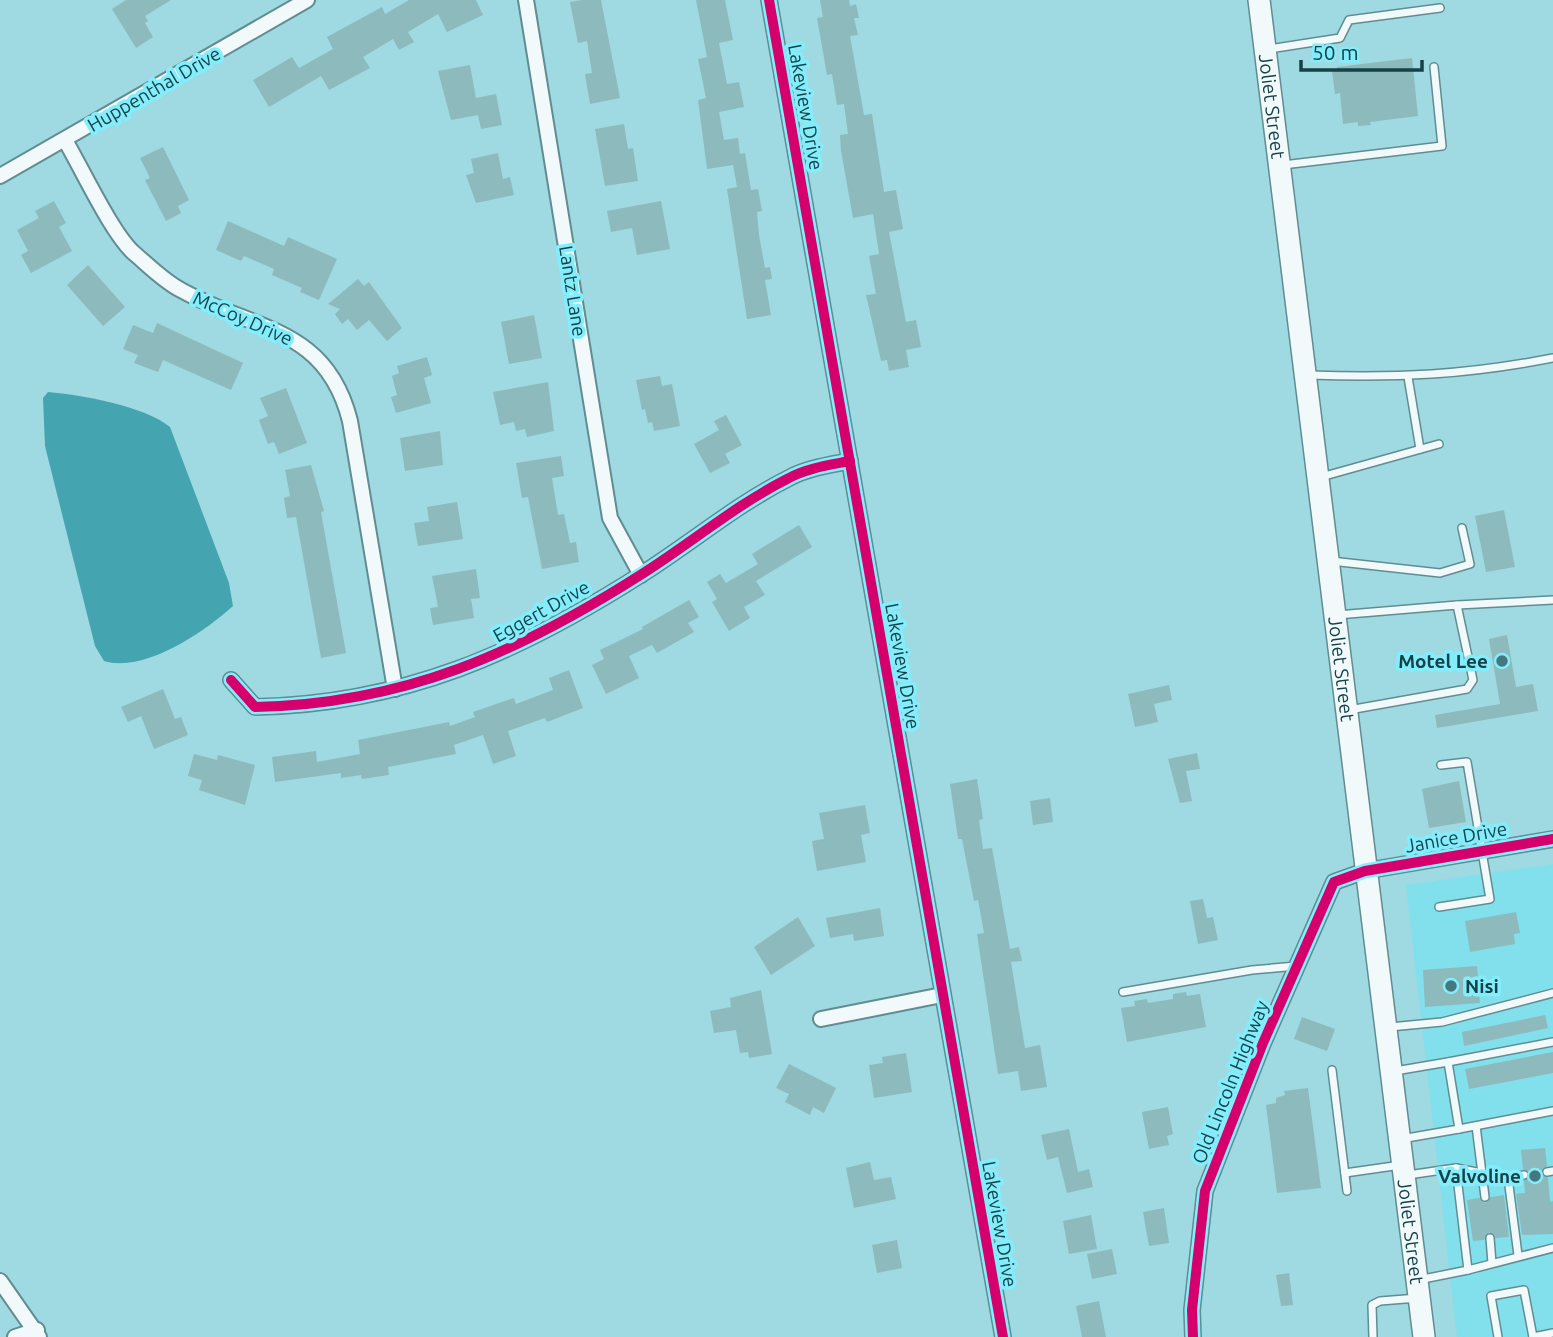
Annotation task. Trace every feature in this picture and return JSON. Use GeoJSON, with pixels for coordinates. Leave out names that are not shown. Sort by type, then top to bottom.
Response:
{"type":"FeatureCollection","features":[{"type":"Feature","properties":{"kind":"main road","name":"Joliet Street"},"geometry":{"type":"LineString","coordinates":[[1259,0],[1424,1337]]}},
{"type":"Feature","properties":{"kind":"street","name":"Huppenthal Drive"},"geometry":{"type":"LineString","coordinates":[[0,176],[307,0]]}},
{"type":"Feature","properties":{"kind":"street","name":"Lantz Lane"},"geometry":{"type":"LineString","coordinates":[[526,0],[610,519],[641,575]]}},
{"type":"Feature","properties":{"kind":"street","name":"Lakeview Drive"},"geometry":{"type":"LineString","coordinates":[[769,0],[1003,1337]]}},
{"type":"Feature","properties":{"kind":"street","name":"McCoy Drive"},"geometry":{"type":"LineString","coordinates":[[65,140],[132,252],[180,290],[289,337],[322,362],[336,379],[350,421],[395,689]]}},
{"type":"Feature","properties":{"kind":"street","name":"Eggert Drive"},"geometry":{"type":"LineString","coordinates":[[232,680],[255,707],[300,706],[395,689],[450,675],[510,651],[641,575],[790,477],[850,461]]}},
{"type":"Feature","properties":{"kind":"street","name":"Janice Drive"},"geometry":{"type":"LineString","coordinates":[[1365,871],[1553,839]]}},
{"type":"Feature","properties":{"kind":"street","name":"Old Lincoln Highway"},"geometry":{"type":"LineString","coordinates":[[1193,1337],[1192,1310],[1205,1191],[1296,966],[1334,882],[1365,871]]}},
{"type":"Feature","properties":{"kind":"street"},"geometry":{"type":"LineString","coordinates":[[821,1019],[942,995]]}},
{"type":"Feature","properties":{"kind":"street"},"geometry":{"type":"LineString","coordinates":[[0,1281],[38,1334],[15,1337]]}},
{"type":"Feature","properties":{"kind":"lane"},"geometry":{"type":"LineString","coordinates":[[1265,50],[1340,38],[1349,19],[1440,8]]}},
{"type":"Feature","properties":{"kind":"lane"},"geometry":{"type":"LineString","coordinates":[[1279,165],[1442,146],[1434,67]]}},
{"type":"Feature","properties":{"kind":"lane"},"geometry":{"type":"LineString","coordinates":[[1304,375],[1408,377],[1484,371],[1553,358]]}},
{"type":"Feature","properties":{"kind":"lane"},"geometry":{"type":"LineString","coordinates":[[1408,377],[1420,449]]}},
{"type":"Feature","properties":{"kind":"lane"},"geometry":{"type":"LineString","coordinates":[[1317,478],[1439,444]]}},
{"type":"Feature","properties":{"kind":"lane"},"geometry":{"type":"LineString","coordinates":[[1327,560],[1440,573],[1470,564],[1462,528]]}},
{"type":"Feature","properties":{"kind":"lane"},"geometry":{"type":"LineString","coordinates":[[1334,615],[1553,600]]}},
{"type":"Feature","properties":{"kind":"lane"},"geometry":{"type":"LineString","coordinates":[[1345,710],[1444,694],[1471,686],[1473,680],[1457,605]]}},
{"type":"Feature","properties":{"kind":"lane"},"geometry":{"type":"LineString","coordinates":[[1439,907],[1490,899],[1467,762],[1441,765]]}},
{"type":"Feature","properties":{"kind":"lane"},"geometry":{"type":"LineString","coordinates":[[1123,992],[1252,970],[1296,966]]}},
{"type":"Feature","properties":{"kind":"lane"},"geometry":{"type":"LineString","coordinates":[[1385,1028],[1442,1022],[1553,993]]}},
{"type":"Feature","properties":{"kind":"lane"},"geometry":{"type":"LineString","coordinates":[[1390,1072],[1553,1042]]}},
{"type":"Feature","properties":{"kind":"lane"},"geometry":{"type":"LineString","coordinates":[[1448,1062],[1459,1129]]}},
{"type":"Feature","properties":{"kind":"lane"},"geometry":{"type":"LineString","coordinates":[[1332,1070],[1347,1191]]}},
{"type":"Feature","properties":{"kind":"lane"},"geometry":{"type":"LineString","coordinates":[[1399,1139],[1553,1111]]}},
{"type":"Feature","properties":{"kind":"lane"},"geometry":{"type":"LineString","coordinates":[[1476,1126],[1485,1197]]}},
{"type":"Feature","properties":{"kind":"lane"},"geometry":{"type":"LineString","coordinates":[[1345,1173],[1456,1168],[1508,1178],[1524,1175]]}},
{"type":"Feature","properties":{"kind":"lane"},"geometry":{"type":"LineString","coordinates":[[1456,1168],[1468,1270]]}},
{"type":"Feature","properties":{"kind":"lane"},"geometry":{"type":"LineString","coordinates":[[1508,1178],[1518,1255]]}},
{"type":"Feature","properties":{"kind":"lane"},"geometry":{"type":"LineString","coordinates":[[1490,1238],[1492,1263]]}},
{"type":"Feature","properties":{"kind":"lane"},"geometry":{"type":"LineString","coordinates":[[1373,1337],[1371,1305],[1468,1270],[1553,1248]]}},
{"type":"Feature","properties":{"kind":"lane"},"geometry":{"type":"LineString","coordinates":[[1498,1337],[1491,1296],[1524,1290],[1533,1337],[1553,1334]]}},
{"type":"Feature","properties":{"kind":"shaded area"},"geometry":{"type":"Polygon","coordinates":[[[48,392],[129,407],[170,427],[229,583],[233,606],[206,628],[154,656],[120,663],[104,661],[95,646],[45,446],[43,398],[48,392]]]}},
{"type":"Feature","properties":{"kind":"shaded area"},"geometry":{"type":"Polygon","coordinates":[[[1553,864],[1553,1337],[1457,1337],[1406,885],[1553,864]]]}},
{"type":"Feature","properties":{"kind":"building"},"geometry":{"type":"Polygon","coordinates":[[[126,0],[171,0],[145,16],[148,21],[145,23],[153,37],[136,48],[112,9],[126,0]]]}},
{"type":"Feature","properties":{"kind":"building"},"geometry":{"type":"Polygon","coordinates":[[[409,0],[476,0],[483,15],[447,32],[438,14],[408,32],[414,42],[399,50],[393,39],[363,57],[370,68],[329,90],[321,76],[269,107],[253,80],[292,57],[299,68],[333,49],[327,37],[382,7],[385,14],[409,0]]]}},
{"type":"Feature","properties":{"kind":"building"},"geometry":{"type":"Polygon","coordinates":[[[601,0],[620,98],[590,104],[585,74],[592,73],[587,41],[578,43],[570,2],[601,0]]]}},
{"type":"Feature","properties":{"kind":"building"},"geometry":{"type":"Polygon","coordinates":[[[696,0],[725,0],[733,40],[719,43],[727,84],[739,82],[744,107],[719,112],[724,140],[738,138],[740,154],[745,153],[751,190],[758,189],[762,211],[757,212],[759,235],[765,268],[770,267],[772,279],[765,280],[771,315],[747,319],[727,189],[737,187],[733,165],[707,169],[698,100],[706,98],[698,59],[707,57],[696,0]]]}},
{"type":"Feature","properties":{"kind":"building"},"geometry":{"type":"Polygon","coordinates":[[[820,0],[849,0],[850,6],[856,4],[859,18],[854,18],[858,35],[850,36],[864,115],[872,114],[884,192],[896,190],[903,229],[889,232],[906,322],[916,320],[921,347],[906,350],[909,367],[889,371],[887,360],[881,361],[866,295],[876,294],[869,256],[879,254],[873,214],[853,218],[841,151],[840,135],[848,134],[844,104],[837,105],[832,74],[827,75],[817,18],[823,17],[820,0]]]}},
{"type":"Feature","properties":{"kind":"building"},"geometry":{"type":"Polygon","coordinates":[[[1412,58],[1418,116],[1370,122],[1371,125],[1358,126],[1358,122],[1343,124],[1340,93],[1335,94],[1332,71],[1337,70],[1337,67],[1412,58]]]}},
{"type":"Feature","properties":{"kind":"building"},"geometry":{"type":"Polygon","coordinates":[[[470,65],[476,98],[496,94],[502,125],[481,129],[478,115],[451,120],[438,71],[470,65]]]}},
{"type":"Feature","properties":{"kind":"building"},"geometry":{"type":"Polygon","coordinates":[[[624,124],[628,149],[633,148],[638,181],[605,186],[595,129],[624,124]]]}},
{"type":"Feature","properties":{"kind":"building"},"geometry":{"type":"Polygon","coordinates":[[[163,147],[189,200],[178,206],[181,213],[166,221],[145,180],[150,178],[140,158],[163,147]]]}},
{"type":"Feature","properties":{"kind":"building"},"geometry":{"type":"Polygon","coordinates":[[[498,153],[503,179],[510,177],[514,195],[476,203],[466,175],[474,173],[471,159],[498,153]]]}},
{"type":"Feature","properties":{"kind":"building"},"geometry":{"type":"Polygon","coordinates":[[[54,201],[66,223],[59,227],[72,251],[31,273],[21,255],[28,251],[17,230],[39,218],[35,211],[54,201]]]}},
{"type":"Feature","properties":{"kind":"building"},"geometry":{"type":"Polygon","coordinates":[[[661,201],[670,249],[637,255],[632,228],[611,232],[607,211],[661,201]]]}},
{"type":"Feature","properties":{"kind":"building"},"geometry":{"type":"Polygon","coordinates":[[[228,221],[284,246],[288,237],[337,259],[319,300],[300,292],[302,288],[272,275],[274,269],[244,256],[241,261],[216,250],[228,221]]]}},
{"type":"Feature","properties":{"kind":"building"},"geometry":{"type":"Polygon","coordinates":[[[88,265],[125,307],[103,326],[67,285],[88,265]]]}},
{"type":"Feature","properties":{"kind":"building"},"geometry":{"type":"Polygon","coordinates":[[[358,279],[364,286],[369,282],[402,328],[387,341],[369,320],[357,330],[348,319],[342,324],[335,314],[340,309],[328,304],[358,279]]]}},
{"type":"Feature","properties":{"kind":"building"},"geometry":{"type":"Polygon","coordinates":[[[534,315],[542,358],[509,364],[501,322],[534,315]]]}},
{"type":"Feature","properties":{"kind":"building"},"geometry":{"type":"Polygon","coordinates":[[[157,323],[243,363],[231,390],[163,360],[158,372],[134,363],[138,355],[123,349],[133,325],[153,333],[157,323]]]}},
{"type":"Feature","properties":{"kind":"building"},"geometry":{"type":"Polygon","coordinates":[[[427,357],[432,375],[424,378],[431,403],[396,413],[391,397],[397,395],[392,376],[399,373],[397,366],[427,357]]]}},
{"type":"Feature","properties":{"kind":"building"},"geometry":{"type":"Polygon","coordinates":[[[660,376],[662,386],[672,384],[680,426],[654,431],[652,422],[648,423],[645,409],[642,410],[636,380],[660,376]]]}},
{"type":"Feature","properties":{"kind":"building"},"geometry":{"type":"Polygon","coordinates":[[[548,382],[554,431],[527,437],[525,429],[516,431],[514,422],[500,425],[493,392],[548,382]]]}},
{"type":"Feature","properties":{"kind":"building"},"geometry":{"type":"Polygon","coordinates":[[[286,388],[307,443],[279,454],[274,442],[268,444],[259,420],[268,416],[260,398],[286,388]]]}},
{"type":"Feature","properties":{"kind":"building"},"geometry":{"type":"Polygon","coordinates":[[[726,415],[742,445],[725,454],[730,463],[710,473],[694,444],[719,430],[714,421],[726,415]]]}},
{"type":"Feature","properties":{"kind":"building"},"geometry":{"type":"Polygon","coordinates":[[[440,431],[443,465],[405,471],[400,438],[440,431]]]}},
{"type":"Feature","properties":{"kind":"building"},"geometry":{"type":"Polygon","coordinates":[[[561,456],[564,476],[552,478],[558,515],[564,514],[570,543],[576,542],[579,562],[542,569],[528,497],[522,498],[516,463],[561,456]]]}},
{"type":"Feature","properties":{"kind":"building"},"geometry":{"type":"Polygon","coordinates":[[[311,465],[324,511],[321,512],[346,653],[321,658],[296,517],[287,518],[284,498],[290,496],[285,470],[311,465]]]}},
{"type":"Feature","properties":{"kind":"building"},"geometry":{"type":"Polygon","coordinates":[[[457,502],[463,539],[418,546],[414,523],[429,521],[427,507],[457,502]]]}},
{"type":"Feature","properties":{"kind":"building"},"geometry":{"type":"Polygon","coordinates":[[[1504,510],[1515,567],[1486,572],[1475,516],[1504,510]]]}},
{"type":"Feature","properties":{"kind":"building"},"geometry":{"type":"Polygon","coordinates":[[[799,525],[812,547],[756,581],[765,595],[744,607],[750,618],[729,631],[712,602],[717,599],[707,582],[720,574],[726,583],[758,564],[752,554],[799,525]]]}},
{"type":"Feature","properties":{"kind":"building"},"geometry":{"type":"Polygon","coordinates":[[[476,569],[480,598],[471,599],[474,618],[433,625],[430,608],[438,607],[432,576],[476,569]]]}},
{"type":"Feature","properties":{"kind":"building"},"geometry":{"type":"Polygon","coordinates":[[[689,600],[699,617],[688,623],[694,632],[657,653],[652,645],[629,656],[639,678],[606,694],[592,665],[604,659],[600,650],[643,629],[642,627],[689,600]]]}},
{"type":"Feature","properties":{"kind":"building","name":"Motel Lee"},"geometry":{"type":"Polygon","coordinates":[[[1507,635],[1516,687],[1533,684],[1538,711],[1437,728],[1435,715],[1500,704],[1489,639],[1507,635]]]}},
{"type":"Feature","properties":{"kind":"building"},"geometry":{"type":"Polygon","coordinates":[[[569,670],[583,708],[547,722],[545,718],[508,731],[516,756],[493,764],[483,735],[454,745],[456,754],[388,767],[389,775],[362,779],[361,775],[341,778],[341,773],[275,782],[272,757],[316,751],[317,762],[360,754],[358,740],[449,722],[450,726],[475,717],[473,712],[514,698],[516,704],[553,690],[549,678],[569,670]]]}},
{"type":"Feature","properties":{"kind":"building"},"geometry":{"type":"Polygon","coordinates":[[[1169,685],[1172,700],[1154,704],[1158,722],[1135,727],[1128,694],[1169,685]]]}},
{"type":"Feature","properties":{"kind":"building"},"geometry":{"type":"Polygon","coordinates":[[[163,689],[175,719],[181,717],[188,735],[154,749],[141,716],[128,722],[121,707],[163,689]]]}},
{"type":"Feature","properties":{"kind":"building"},"geometry":{"type":"Polygon","coordinates":[[[1197,753],[1200,769],[1186,771],[1192,801],[1180,803],[1168,759],[1197,753]]]}},
{"type":"Feature","properties":{"kind":"building"},"geometry":{"type":"Polygon","coordinates":[[[194,754],[217,760],[218,755],[255,765],[245,805],[199,790],[202,780],[188,776],[194,754]]]}},
{"type":"Feature","properties":{"kind":"building"},"geometry":{"type":"Polygon","coordinates":[[[977,779],[983,819],[979,820],[983,849],[992,848],[1010,949],[1019,947],[1022,961],[1011,962],[1025,1048],[1040,1045],[1047,1087],[1021,1091],[1018,1071],[998,1074],[977,934],[984,933],[978,900],[974,901],[962,839],[958,839],[950,784],[977,779]]]}},
{"type":"Feature","properties":{"kind":"building"},"geometry":{"type":"Polygon","coordinates":[[[1459,781],[1466,822],[1429,828],[1422,789],[1459,781]]]}},
{"type":"Feature","properties":{"kind":"building"},"geometry":{"type":"Polygon","coordinates":[[[1050,798],[1053,822],[1033,825],[1030,801],[1050,798]]]}},
{"type":"Feature","properties":{"kind":"building"},"geometry":{"type":"Polygon","coordinates":[[[865,805],[870,833],[861,835],[866,862],[817,871],[812,841],[824,839],[819,813],[865,805]]]}},
{"type":"Feature","properties":{"kind":"building"},"geometry":{"type":"Polygon","coordinates":[[[1203,899],[1207,918],[1213,917],[1218,940],[1198,944],[1190,901],[1203,899]]]}},
{"type":"Feature","properties":{"kind":"building"},"geometry":{"type":"Polygon","coordinates":[[[880,908],[884,936],[854,941],[853,934],[830,938],[826,918],[880,908]]]}},
{"type":"Feature","properties":{"kind":"building"},"geometry":{"type":"Polygon","coordinates":[[[1516,912],[1520,933],[1514,934],[1515,944],[1470,952],[1465,921],[1516,912]]]}},
{"type":"Feature","properties":{"kind":"building"},"geometry":{"type":"Polygon","coordinates":[[[798,917],[815,946],[771,975],[754,947],[798,917]]]}},
{"type":"Feature","properties":{"kind":"building","name":"Nisi"},"geometry":{"type":"Polygon","coordinates":[[[1477,966],[1480,1003],[1425,1007],[1423,970],[1477,966]]]}},
{"type":"Feature","properties":{"kind":"building"},"geometry":{"type":"Polygon","coordinates":[[[761,990],[772,1054],[749,1058],[748,1052],[740,1053],[736,1030],[714,1033],[710,1011],[731,1007],[730,998],[761,990]]]}},
{"type":"Feature","properties":{"kind":"building"},"geometry":{"type":"Polygon","coordinates":[[[1186,992],[1187,996],[1200,994],[1206,1027],[1127,1042],[1121,1008],[1135,1006],[1134,1001],[1147,999],[1148,1003],[1173,999],[1173,994],[1186,992]]]}},
{"type":"Feature","properties":{"kind":"building"},"geometry":{"type":"Polygon","coordinates":[[[1545,1015],[1548,1028],[1464,1046],[1462,1032],[1545,1015]]]}},
{"type":"Feature","properties":{"kind":"building"},"geometry":{"type":"Polygon","coordinates":[[[1302,1017],[1335,1029],[1327,1051],[1294,1039],[1302,1017]]]}},
{"type":"Feature","properties":{"kind":"building"},"geometry":{"type":"Polygon","coordinates":[[[1553,1052],[1553,1073],[1469,1089],[1465,1069],[1553,1052]]]}},
{"type":"Feature","properties":{"kind":"building"},"geometry":{"type":"Polygon","coordinates":[[[906,1053],[912,1092],[874,1098],[869,1065],[883,1063],[882,1057],[906,1053]]]}},
{"type":"Feature","properties":{"kind":"building"},"geometry":{"type":"Polygon","coordinates":[[[789,1064],[836,1088],[824,1113],[813,1107],[810,1115],[785,1102],[789,1094],[776,1088],[789,1064]]]}},
{"type":"Feature","properties":{"kind":"building"},"geometry":{"type":"Polygon","coordinates":[[[1308,1088],[1321,1188],[1277,1193],[1266,1105],[1276,1103],[1276,1098],[1285,1095],[1284,1091],[1308,1088]]]}},
{"type":"Feature","properties":{"kind":"building"},"geometry":{"type":"Polygon","coordinates":[[[1168,1107],[1173,1134],[1167,1136],[1169,1145],[1149,1149],[1142,1112],[1168,1107]]]}},
{"type":"Feature","properties":{"kind":"building"},"geometry":{"type":"Polygon","coordinates":[[[1069,1129],[1078,1172],[1089,1169],[1093,1187],[1067,1193],[1058,1157],[1047,1160],[1041,1135],[1069,1129]]]}},
{"type":"Feature","properties":{"kind":"building"},"geometry":{"type":"Polygon","coordinates":[[[1545,1148],[1547,1166],[1541,1172],[1548,1178],[1550,1202],[1553,1201],[1553,1234],[1522,1235],[1516,1194],[1525,1193],[1524,1181],[1530,1175],[1523,1169],[1521,1150],[1545,1148]]]}},
{"type":"Feature","properties":{"kind":"building"},"geometry":{"type":"Polygon","coordinates":[[[870,1162],[874,1180],[891,1177],[896,1199],[854,1208],[846,1168],[870,1162]]]}},
{"type":"Feature","properties":{"kind":"building"},"geometry":{"type":"Polygon","coordinates":[[[1504,1195],[1509,1237],[1496,1238],[1489,1232],[1484,1240],[1473,1241],[1467,1200],[1479,1198],[1485,1203],[1491,1197],[1504,1195]]]}},
{"type":"Feature","properties":{"kind":"building"},"geometry":{"type":"Polygon","coordinates":[[[1164,1208],[1169,1243],[1149,1246],[1143,1212],[1164,1208]]]}},
{"type":"Feature","properties":{"kind":"building"},"geometry":{"type":"Polygon","coordinates":[[[1091,1215],[1097,1249],[1069,1254],[1063,1221],[1091,1215]]]}},
{"type":"Feature","properties":{"kind":"building"},"geometry":{"type":"Polygon","coordinates":[[[897,1240],[902,1268],[877,1273],[872,1245],[897,1240]]]}},
{"type":"Feature","properties":{"kind":"building"},"geometry":{"type":"Polygon","coordinates":[[[1112,1249],[1117,1274],[1092,1279],[1087,1254],[1112,1249]]]}},
{"type":"Feature","properties":{"kind":"building"},"geometry":{"type":"Polygon","coordinates":[[[1289,1273],[1293,1305],[1281,1306],[1276,1275],[1289,1273]]]}},
{"type":"Feature","properties":{"kind":"building"},"geometry":{"type":"Polygon","coordinates":[[[1099,1301],[1106,1337],[1082,1337],[1076,1306],[1099,1301]]]}},
{"type":"Feature","properties":{"kind":"cycle path"},"geometry":{"type":"LineString","coordinates":[[769,0],[1003,1337]]}},
{"type":"Feature","properties":{"kind":"cycle path"},"geometry":{"type":"LineString","coordinates":[[231,680],[255,707],[309,704],[361,696],[458,669],[550,628],[596,602],[770,488],[811,469],[850,461]]}},
{"type":"Feature","properties":{"kind":"cycle path"},"geometry":{"type":"LineString","coordinates":[[1193,1337],[1192,1310],[1205,1191],[1263,1043],[1334,882],[1365,871],[1553,839]]}},
{"type":"Feature","properties":{"kind":"place","name":"Motel Lee"},"geometry":{"type":"Point","coordinates":[1502,661]}},
{"type":"Feature","properties":{"kind":"place","name":"Nisi"},"geometry":{"type":"Point","coordinates":[1451,986]}},
{"type":"Feature","properties":{"kind":"place","name":"Valvoline"},"geometry":{"type":"Point","coordinates":[1535,1176]}}]}
